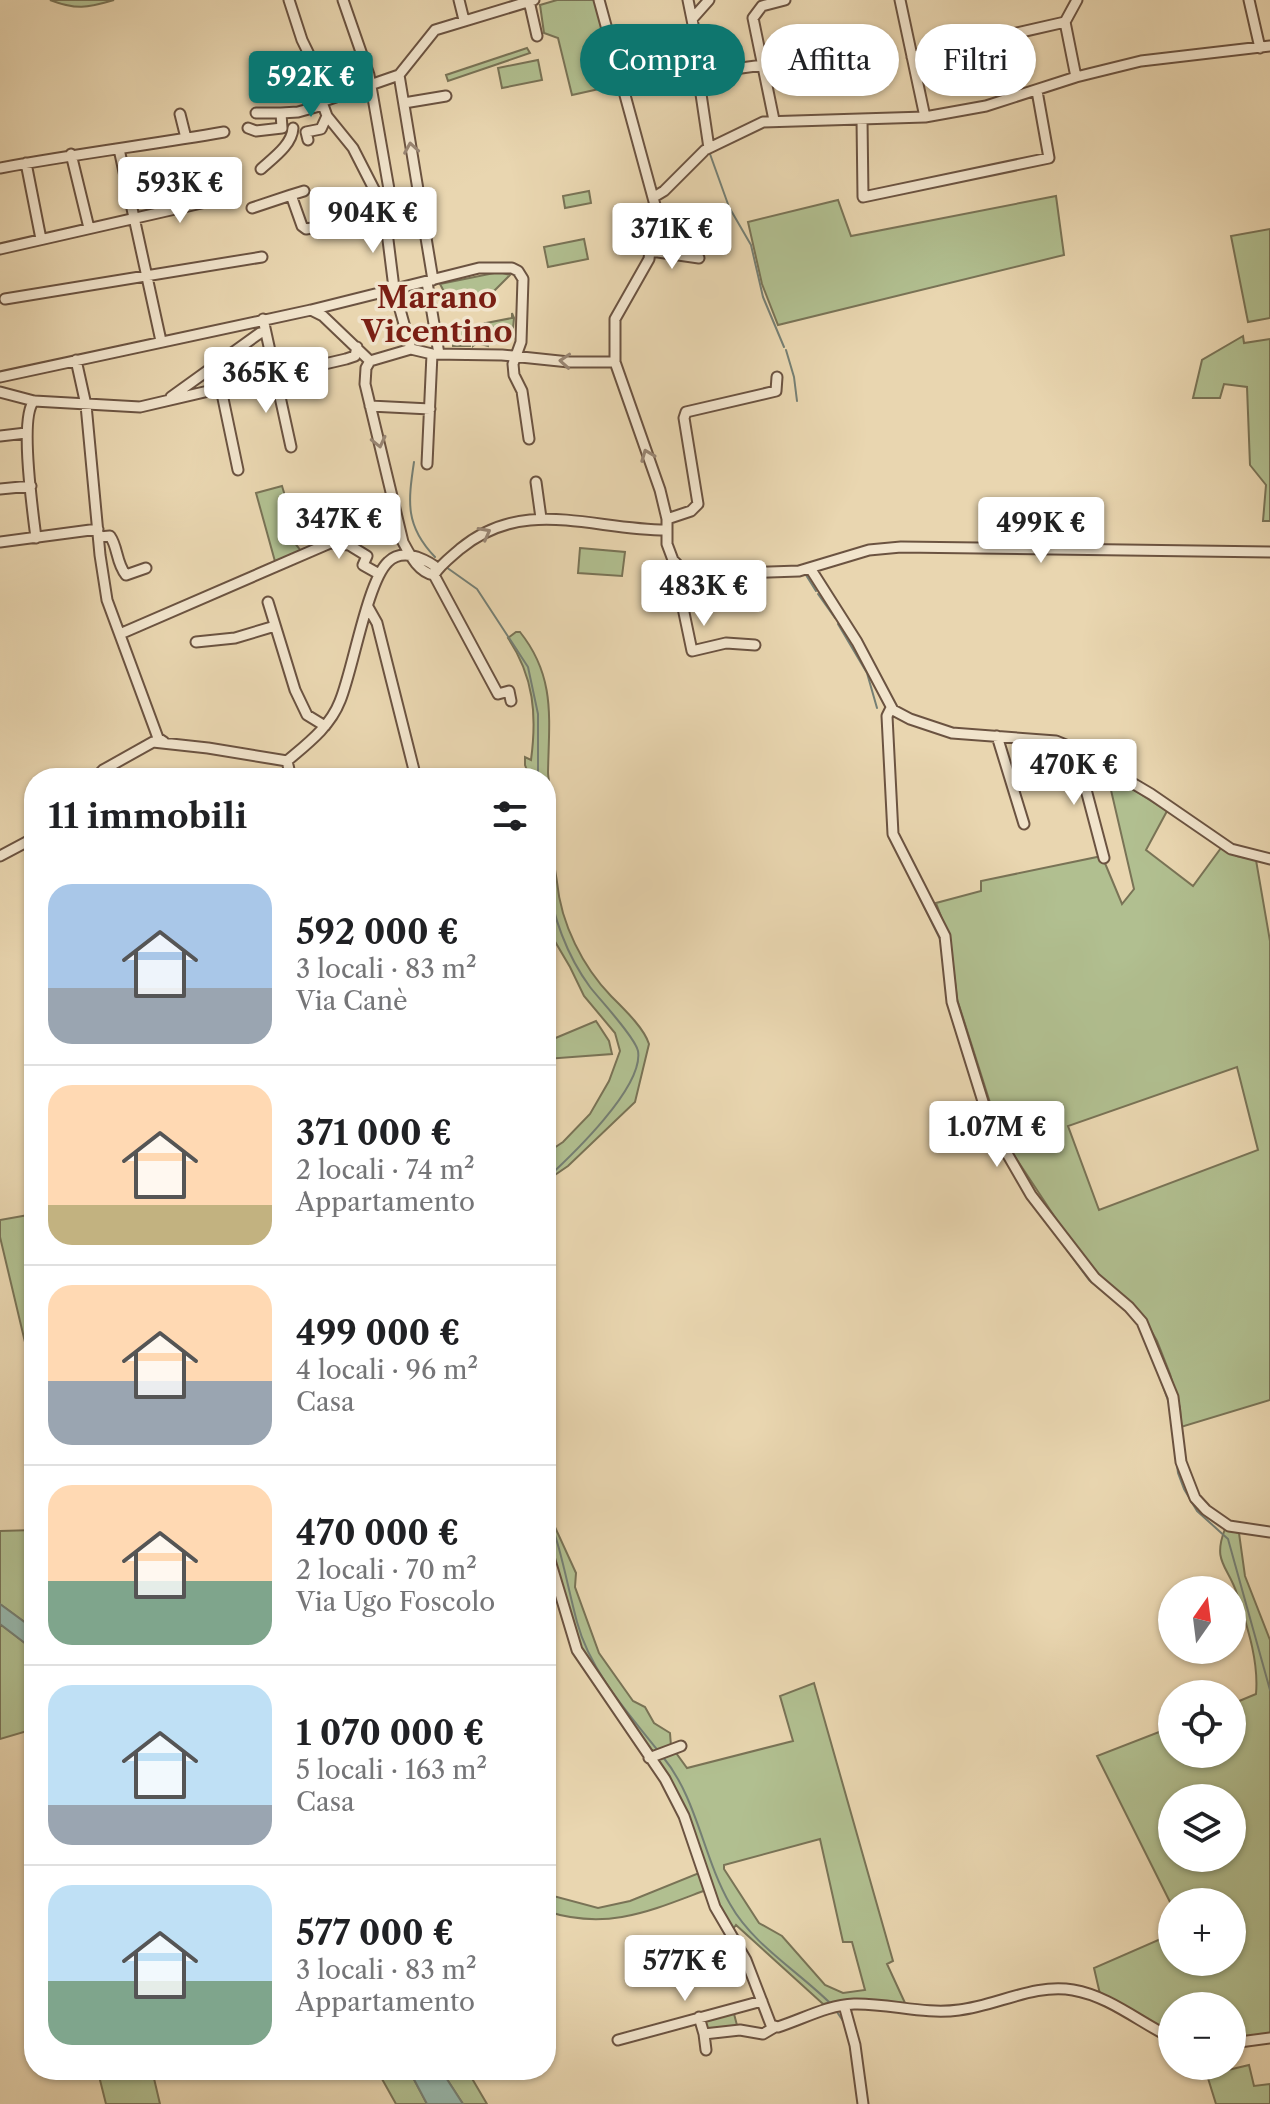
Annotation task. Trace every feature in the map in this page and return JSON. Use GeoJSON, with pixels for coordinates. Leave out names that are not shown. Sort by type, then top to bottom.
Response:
{"type":"FeatureCollection","features":[{"type":"Feature","properties":{"kind":"street"},"geometry":{"type":"LineString","coordinates":[[289,0],[302,40],[324,85],[323,103],[327,116],[353,148],[385,216],[394,288],[411,349]]}},
{"type":"Feature","properties":{"kind":"street"},"geometry":{"type":"LineString","coordinates":[[459,0],[464,20]]}},
{"type":"Feature","properties":{"kind":"street"},"geometry":{"type":"LineString","coordinates":[[599,0],[654,197],[655,218],[651,251],[642,274],[615,319],[615,362],[660,490],[669,551],[680,567],[690,571],[742,573],[810,568],[869,550],[901,547],[1270,552]]}},
{"type":"Feature","properties":{"kind":"street"},"geometry":{"type":"LineString","coordinates":[[688,0],[694,24]]}},
{"type":"Feature","properties":{"kind":"street"},"geometry":{"type":"LineString","coordinates":[[693,18],[709,0]]}},
{"type":"Feature","properties":{"kind":"street"},"geometry":{"type":"LineString","coordinates":[[761,56],[753,18],[762,6],[785,0]]}},
{"type":"Feature","properties":{"kind":"street"},"geometry":{"type":"LineString","coordinates":[[900,0],[925,117]]}},
{"type":"Feature","properties":{"kind":"street"},"geometry":{"type":"LineString","coordinates":[[1076,77],[1065,22],[1077,0]]}},
{"type":"Feature","properties":{"kind":"street"},"geometry":{"type":"LineString","coordinates":[[654,197],[709,148],[763,122],[925,117],[986,106],[1076,77],[1141,61],[1265,47],[1249,0]]}},
{"type":"Feature","properties":{"kind":"street"},"geometry":{"type":"LineString","coordinates":[[344,1],[363,53],[370,86],[390,195],[385,216]]}},
{"type":"Feature","properties":{"kind":"street"},"geometry":{"type":"LineString","coordinates":[[256,113],[287,114],[399,75],[435,30],[532,1],[537,36]]}},
{"type":"Feature","properties":{"kind":"street"},"geometry":{"type":"LineString","coordinates":[[912,57],[1065,22]]}},
{"type":"Feature","properties":{"kind":"street"},"geometry":{"type":"LineString","coordinates":[[399,75],[430,281],[435,354],[427,464]]}},
{"type":"Feature","properties":{"kind":"street"},"geometry":{"type":"LineString","coordinates":[[862,119],[863,197],[1049,158],[1037,91]]}},
{"type":"Feature","properties":{"kind":"street"},"geometry":{"type":"LineString","coordinates":[[404,103],[446,96]]}},
{"type":"Feature","properties":{"kind":"street"},"geometry":{"type":"LineString","coordinates":[[701,96],[709,148]]}},
{"type":"Feature","properties":{"kind":"street"},"geometry":{"type":"LineString","coordinates":[[769,96],[774,120]]}},
{"type":"Feature","properties":{"kind":"street"},"geometry":{"type":"LineString","coordinates":[[180,114],[186,138]]}},
{"type":"Feature","properties":{"kind":"street"},"geometry":{"type":"LineString","coordinates":[[248,128],[256,131],[282,128],[287,114]]}},
{"type":"Feature","properties":{"kind":"street"},"geometry":{"type":"LineString","coordinates":[[308,140],[306,132],[321,129],[327,116]]}},
{"type":"Feature","properties":{"kind":"street"},"geometry":{"type":"LineString","coordinates":[[261,169],[277,157],[291,137],[293,128]]}},
{"type":"Feature","properties":{"kind":"street"},"geometry":{"type":"LineString","coordinates":[[0,168],[71,154],[224,132]]}},
{"type":"Feature","properties":{"kind":"street"},"geometry":{"type":"LineString","coordinates":[[119,149],[161,341]]}},
{"type":"Feature","properties":{"kind":"street"},"geometry":{"type":"LineString","coordinates":[[71,154],[89,228]]}},
{"type":"Feature","properties":{"kind":"street"},"geometry":{"type":"LineString","coordinates":[[26,163],[41,239]]}},
{"type":"Feature","properties":{"kind":"street"},"geometry":{"type":"LineString","coordinates":[[252,208],[304,191]]}},
{"type":"Feature","properties":{"kind":"street"},"geometry":{"type":"LineString","coordinates":[[291,195],[302,226],[306,229],[385,216]]}},
{"type":"Feature","properties":{"kind":"street"},"geometry":{"type":"LineString","coordinates":[[0,249],[219,199]]}},
{"type":"Feature","properties":{"kind":"street"},"geometry":{"type":"LineString","coordinates":[[651,251],[699,258]]}},
{"type":"Feature","properties":{"kind":"street"},"geometry":{"type":"LineString","coordinates":[[5,299],[262,257]]}},
{"type":"Feature","properties":{"kind":"street"},"geometry":{"type":"LineString","coordinates":[[0,377],[311,310],[479,268],[512,268],[523,279],[521,342],[514,356],[514,375],[522,391],[529,439]]}},
{"type":"Feature","properties":{"kind":"street"},"geometry":{"type":"LineString","coordinates":[[323,316],[325,305]]}},
{"type":"Feature","properties":{"kind":"street"},"geometry":{"type":"LineString","coordinates":[[311,310],[323,316],[370,361]]}},
{"type":"Feature","properties":{"kind":"street"},"geometry":{"type":"LineString","coordinates":[[263,319],[291,447]]}},
{"type":"Feature","properties":{"kind":"street"},"geometry":{"type":"LineString","coordinates":[[165,401],[260,333]]}},
{"type":"Feature","properties":{"kind":"street"},"geometry":{"type":"LineString","coordinates":[[0,392],[34,401],[140,407],[355,356],[357,347]]}},
{"type":"Feature","properties":{"kind":"street"},"geometry":{"type":"LineString","coordinates":[[410,555],[403,542],[365,384],[366,368],[370,361],[411,349],[435,354],[615,362]]}},
{"type":"Feature","properties":{"kind":"street"},"geometry":{"type":"LineString","coordinates":[[76,360],[86,405],[107,600],[158,738],[164,742]]}},
{"type":"Feature","properties":{"kind":"street"},"geometry":{"type":"LineString","coordinates":[[216,365],[238,470]]}},
{"type":"Feature","properties":{"kind":"street"},"geometry":{"type":"LineString","coordinates":[[436,572],[469,542],[489,529],[514,521],[541,518],[644,530],[667,524],[691,511],[698,504],[684,418],[686,412],[776,391],[777,377]]}},
{"type":"Feature","properties":{"kind":"street"},"geometry":{"type":"LineString","coordinates":[[34,401],[29,406],[26,433],[36,538]]}},
{"type":"Feature","properties":{"kind":"street"},"geometry":{"type":"LineString","coordinates":[[370,406],[430,409]]}},
{"type":"Feature","properties":{"kind":"street"},"geometry":{"type":"LineString","coordinates":[[0,436],[26,433]]}},
{"type":"Feature","properties":{"kind":"street"},"geometry":{"type":"LineString","coordinates":[[536,482],[541,518]]}},
{"type":"Feature","properties":{"kind":"street"},"geometry":{"type":"LineString","coordinates":[[0,489],[31,486]]}},
{"type":"Feature","properties":{"kind":"street"},"geometry":{"type":"LineString","coordinates":[[0,542],[98,533],[113,539],[118,562],[126,575],[146,568]]}},
{"type":"Feature","properties":{"kind":"street"},"geometry":{"type":"LineString","coordinates":[[287,761],[325,726],[339,704],[379,574],[403,542]]}},
{"type":"Feature","properties":{"kind":"street"},"geometry":{"type":"LineString","coordinates":[[120,634],[330,543],[349,545],[367,556],[363,565],[379,574]]}},
{"type":"Feature","properties":{"kind":"street"},"geometry":{"type":"LineString","coordinates":[[388,561],[397,555],[410,555],[433,564],[498,694],[509,691],[511,701]]}},
{"type":"Feature","properties":{"kind":"street"},"geometry":{"type":"LineString","coordinates":[[680,567],[677,575],[681,607],[692,651],[726,643],[755,645]]}},
{"type":"Feature","properties":{"kind":"street"},"geometry":{"type":"LineString","coordinates":[[810,568],[857,642],[891,708],[910,719],[952,733],[1056,741],[1151,794],[1231,849],[1270,859]]}},
{"type":"Feature","properties":{"kind":"street"},"geometry":{"type":"LineString","coordinates":[[268,602],[295,690],[307,715],[325,726]]}},
{"type":"Feature","properties":{"kind":"street"},"geometry":{"type":"LineString","coordinates":[[368,607],[377,623],[413,768]]}},
{"type":"Feature","properties":{"kind":"street"},"geometry":{"type":"LineString","coordinates":[[196,642],[215,642],[275,626]]}},
{"type":"Feature","properties":{"kind":"street"},"geometry":{"type":"LineString","coordinates":[[891,708],[887,716],[893,834],[945,936],[952,1002],[990,1124],[1031,1195],[1095,1278],[1142,1322],[1173,1397],[1181,1462],[1195,1498],[1229,1526],[1270,1532]]}},
{"type":"Feature","properties":{"kind":"street"},"geometry":{"type":"LineString","coordinates":[[997,736],[1024,824]]}},
{"type":"Feature","properties":{"kind":"street"},"geometry":{"type":"LineString","coordinates":[[107,768],[153,742],[287,761]]}},
{"type":"Feature","properties":{"kind":"street"},"geometry":{"type":"LineString","coordinates":[[1085,755],[1084,782],[1104,858]]}},
{"type":"Feature","properties":{"kind":"street"},"geometry":{"type":"LineString","coordinates":[[287,761],[289,768]]}},
{"type":"Feature","properties":{"kind":"street"},"geometry":{"type":"LineString","coordinates":[[0,856],[24,843]]}},
{"type":"Feature","properties":{"kind":"street"},"geometry":{"type":"LineString","coordinates":[[556,1580],[577,1650],[657,1755],[684,1816],[715,1907],[746,1960],[771,2025],[775,2027]]}},
{"type":"Feature","properties":{"kind":"street"},"geometry":{"type":"LineString","coordinates":[[657,1755],[681,1746]]}},
{"type":"Feature","properties":{"kind":"street"},"geometry":{"type":"LineString","coordinates":[[704,2034],[740,2030],[763,2034],[838,2006],[880,2005],[940,2012],[981,2006],[1050,1989],[1068,1989],[1102,1998],[1158,2030]]}},
{"type":"Feature","properties":{"kind":"street"},"geometry":{"type":"LineString","coordinates":[[618,2040],[762,2001]]}},
{"type":"Feature","properties":{"kind":"street"},"geometry":{"type":"LineString","coordinates":[[838,2006],[855,2045],[863,2104]]}},
{"type":"Feature","properties":{"kind":"street"},"geometry":{"type":"LineString","coordinates":[[699,2017],[706,2050]]}},
{"type":"Feature","properties":{"kind":"street"},"geometry":{"type":"LineString","coordinates":[[1246,2041],[1270,2038]]}},
{"type":"Feature","properties":{"kind":"green space"},"geometry":{"type":"Polygon","coordinates":[[[50,0],[114,0],[82,7],[50,0]]]}},
{"type":"Feature","properties":{"kind":"green space"},"geometry":{"type":"Polygon","coordinates":[[[557,0],[595,0],[601,24],[580,24],[580,93],[572,95],[558,38],[544,33],[540,5],[557,0]]]}},
{"type":"Feature","properties":{"kind":"green space"},"geometry":{"type":"Polygon","coordinates":[[[527,48],[530,53],[448,81],[446,75],[527,48]]]}},
{"type":"Feature","properties":{"kind":"green space"},"geometry":{"type":"Polygon","coordinates":[[[538,60],[542,80],[502,88],[498,68],[538,60]]]}},
{"type":"Feature","properties":{"kind":"green space"},"geometry":{"type":"Polygon","coordinates":[[[589,191],[591,203],[565,208],[563,196],[589,191]]]}},
{"type":"Feature","properties":{"kind":"green space"},"geometry":{"type":"Polygon","coordinates":[[[1056,196],[1064,255],[778,325],[762,284],[748,222],[838,200],[851,236],[1056,196]]]}},
{"type":"Feature","properties":{"kind":"green space"},"geometry":{"type":"Polygon","coordinates":[[[1270,229],[1270,318],[1248,322],[1231,236],[1270,229]]]}},
{"type":"Feature","properties":{"kind":"green space"},"geometry":{"type":"Polygon","coordinates":[[[584,239],[588,259],[548,267],[544,247],[584,239]]]}},
{"type":"Feature","properties":{"kind":"green space"},"geometry":{"type":"Polygon","coordinates":[[[499,272],[510,275],[490,295],[450,303],[440,284],[499,272]]]}},
{"type":"Feature","properties":{"kind":"green space"},"geometry":{"type":"Polygon","coordinates":[[[512,313],[514,318],[512,339],[486,323],[512,318],[512,313]]]}},
{"type":"Feature","properties":{"kind":"green space"},"geometry":{"type":"Polygon","coordinates":[[[469,325],[470,346],[453,346],[453,327],[469,325]]]}},
{"type":"Feature","properties":{"kind":"green space"},"geometry":{"type":"Polygon","coordinates":[[[473,325],[483,328],[489,339],[488,346],[477,343],[473,346],[473,325]]]}},
{"type":"Feature","properties":{"kind":"green space"},"geometry":{"type":"Polygon","coordinates":[[[1243,336],[1244,343],[1270,339],[1270,521],[1263,521],[1266,485],[1250,465],[1247,387],[1224,384],[1220,398],[1193,398],[1202,360],[1243,336]]]}},
{"type":"Feature","properties":{"kind":"green space"},"geometry":{"type":"Polygon","coordinates":[[[282,486],[296,532],[294,542],[301,551],[276,565],[256,493],[282,486]]]}},
{"type":"Feature","properties":{"kind":"green space"},"geometry":{"type":"Polygon","coordinates":[[[580,548],[625,552],[622,576],[578,573],[580,548]]]}},
{"type":"Feature","properties":{"kind":"green space"},"geometry":{"type":"Polygon","coordinates":[[[520,632],[540,665],[548,699],[548,768],[526,768],[525,765],[525,757],[531,760],[534,727],[532,697],[523,667],[508,638],[520,632]]]}},
{"type":"Feature","properties":{"kind":"green space"},"geometry":{"type":"Polygon","coordinates":[[[1107,773],[1167,811],[1146,850],[1193,886],[1221,848],[1256,860],[1270,941],[1270,1400],[1181,1427],[1180,1408],[1170,1374],[1144,1318],[1133,1304],[1105,1284],[1066,1234],[1000,1134],[957,999],[950,940],[936,903],[981,891],[981,881],[1102,856],[1122,904],[1134,889],[1107,773]],[[1237,1067],[1068,1126],[1099,1210],[1258,1150],[1237,1067]]]}},
{"type":"Feature","properties":{"kind":"green space"},"geometry":{"type":"Polygon","coordinates":[[[556,878],[563,913],[575,944],[591,972],[638,1025],[649,1044],[635,1102],[556,1174],[556,1147],[590,1114],[609,1081],[620,1051],[615,1033],[584,996],[556,943],[556,878]]]}},
{"type":"Feature","properties":{"kind":"green space"},"geometry":{"type":"Polygon","coordinates":[[[596,1021],[609,1041],[612,1054],[556,1058],[556,1038],[596,1021]]]}},
{"type":"Feature","properties":{"kind":"green space"},"geometry":{"type":"Polygon","coordinates":[[[24,1216],[24,1338],[0,1237],[0,1220],[24,1216]]]}},
{"type":"Feature","properties":{"kind":"green space"},"geometry":{"type":"Polygon","coordinates":[[[556,1529],[576,1573],[575,1587],[599,1653],[633,1701],[645,1707],[654,1723],[670,1733],[671,1746],[687,1768],[793,1741],[780,1696],[814,1683],[893,1961],[887,1964],[905,2003],[851,1999],[823,2004],[736,1925],[733,1929],[715,1897],[687,1815],[580,1647],[556,1568],[556,1529]],[[820,1839],[724,1865],[759,1923],[782,1936],[825,1985],[843,1993],[865,1990],[852,1942],[843,1942],[820,1839]]]}},
{"type":"Feature","properties":{"kind":"green space"},"geometry":{"type":"Polygon","coordinates":[[[1225,1529],[1239,1533],[1245,1576],[1229,1576],[1220,1549],[1225,1529]]]}},
{"type":"Feature","properties":{"kind":"green space"},"geometry":{"type":"Polygon","coordinates":[[[24,1530],[24,1622],[0,1604],[0,1531],[24,1530]]]}},
{"type":"Feature","properties":{"kind":"green space"},"geometry":{"type":"Polygon","coordinates":[[[1246,1579],[1270,1640],[1270,2034],[1246,2037],[1246,1992],[1158,1992],[1158,2026],[1100,1994],[1094,1968],[1158,1940],[1158,1976],[1246,1976],[1246,1888],[1163,1888],[1097,1756],[1158,1732],[1158,1768],[1246,1768],[1246,1698],[1256,1694],[1254,1656],[1248,1631],[1246,1579]]]}},
{"type":"Feature","properties":{"kind":"green space"},"geometry":{"type":"Polygon","coordinates":[[[0,1624],[24,1642],[24,1732],[0,1739],[0,1624]]]}},
{"type":"Feature","properties":{"kind":"green space"},"geometry":{"type":"Polygon","coordinates":[[[699,1873],[706,1890],[628,1916],[589,1919],[556,1914],[556,1897],[598,1908],[630,1901],[699,1873]]]}},
{"type":"Feature","properties":{"kind":"green space"},"geometry":{"type":"Polygon","coordinates":[[[733,2010],[738,2029],[706,2031],[704,2018],[733,2010]]]}},
{"type":"Feature","properties":{"kind":"green space"},"geometry":{"type":"Polygon","coordinates":[[[1249,2065],[1254,2086],[1270,2084],[1270,2104],[1216,2104],[1209,2080],[1246,2080],[1246,2066],[1249,2065]]]}},
{"type":"Feature","properties":{"kind":"green space"},"geometry":{"type":"Polygon","coordinates":[[[100,2080],[154,2080],[160,2104],[106,2104],[100,2080]]]}},
{"type":"Feature","properties":{"kind":"green space"},"geometry":{"type":"Polygon","coordinates":[[[383,2080],[414,2080],[427,2104],[396,2104],[383,2080]]]}},
{"type":"Feature","properties":{"kind":"green space"},"geometry":{"type":"Polygon","coordinates":[[[447,2080],[473,2080],[487,2104],[463,2104],[447,2080]]]}},
{"type":"Feature","properties":{"kind":"water"},"geometry":{"type":"Polygon","coordinates":[[[0,1604],[24,1622],[24,1642],[0,1624],[0,1604]]]}},
{"type":"Feature","properties":{"kind":"water"},"geometry":{"type":"Polygon","coordinates":[[[414,2080],[447,2080],[463,2104],[427,2104],[414,2080]]]}},
{"type":"Feature","properties":{"kind":"waterway"},"geometry":{"type":"LineString","coordinates":[[710,154],[729,207],[751,245],[763,297],[784,347]]}},
{"type":"Feature","properties":{"kind":"waterway"},"geometry":{"type":"LineString","coordinates":[[786,350],[797,401]]}},
{"type":"Feature","properties":{"kind":"waterway"},"geometry":{"type":"LineString","coordinates":[[414,462],[411,513],[418,535],[435,557]]}},
{"type":"Feature","properties":{"kind":"waterway"},"geometry":{"type":"LineString","coordinates":[[446,567],[477,589],[528,667],[538,714],[538,768]]}},
{"type":"Feature","properties":{"kind":"waterway"},"geometry":{"type":"LineString","coordinates":[[806,575],[816,591]]}},
{"type":"Feature","properties":{"kind":"waterway"},"geometry":{"type":"LineString","coordinates":[[818,594],[835,618]]}},
{"type":"Feature","properties":{"kind":"waterway"},"geometry":{"type":"LineString","coordinates":[[838,624],[867,673],[877,708]]}},
{"type":"Feature","properties":{"kind":"waterway"},"geometry":{"type":"LineString","coordinates":[[887,812],[888,826]]}},
{"type":"Feature","properties":{"kind":"waterway"},"geometry":{"type":"LineString","coordinates":[[903,864],[941,941]]}},
{"type":"Feature","properties":{"kind":"waterway"},"geometry":{"type":"LineString","coordinates":[[556,918],[573,961],[631,1037],[638,1051],[637,1066],[618,1101],[588,1138],[556,1169]]}},
{"type":"Feature","properties":{"kind":"waterway"},"geometry":{"type":"LineString","coordinates":[[953,1022],[981,1111]]}},
{"type":"Feature","properties":{"kind":"waterway"},"geometry":{"type":"LineString","coordinates":[[988,1129],[1014,1175]]}},
{"type":"Feature","properties":{"kind":"waterway"},"geometry":{"type":"LineString","coordinates":[[1045,1220],[1089,1280],[1128,1312]]}},
{"type":"Feature","properties":{"kind":"waterway"},"geometry":{"type":"LineString","coordinates":[[1160,1378],[1170,1406]]}},
{"type":"Feature","properties":{"kind":"waterway"},"geometry":{"type":"LineString","coordinates":[[1173,1433],[1178,1473],[1184,1489],[1197,1511],[1228,1539],[1270,1690]]}},
{"type":"Feature","properties":{"kind":"waterway"},"geometry":{"type":"LineString","coordinates":[[556,1540],[577,1622],[591,1658],[611,1691],[659,1752]]}},
{"type":"Feature","properties":{"kind":"waterway"},"geometry":{"type":"LineString","coordinates":[[663,1757],[684,1791],[721,1886],[740,1919],[763,1945],[831,2004]]}},
{"type":"Feature","properties":{"kind":"waterway"},"geometry":{"type":"LineString","coordinates":[[835,2009],[845,2024]]}},
{"type":"Feature","properties":{"kind":"waterway"},"geometry":{"type":"LineString","coordinates":[[850,2045],[853,2063]]}},
{"type":"Feature","properties":{"kind":"district","name":"Marano Vicentino"},"geometry":{"type":"Point","coordinates":[437,315]}}]}
